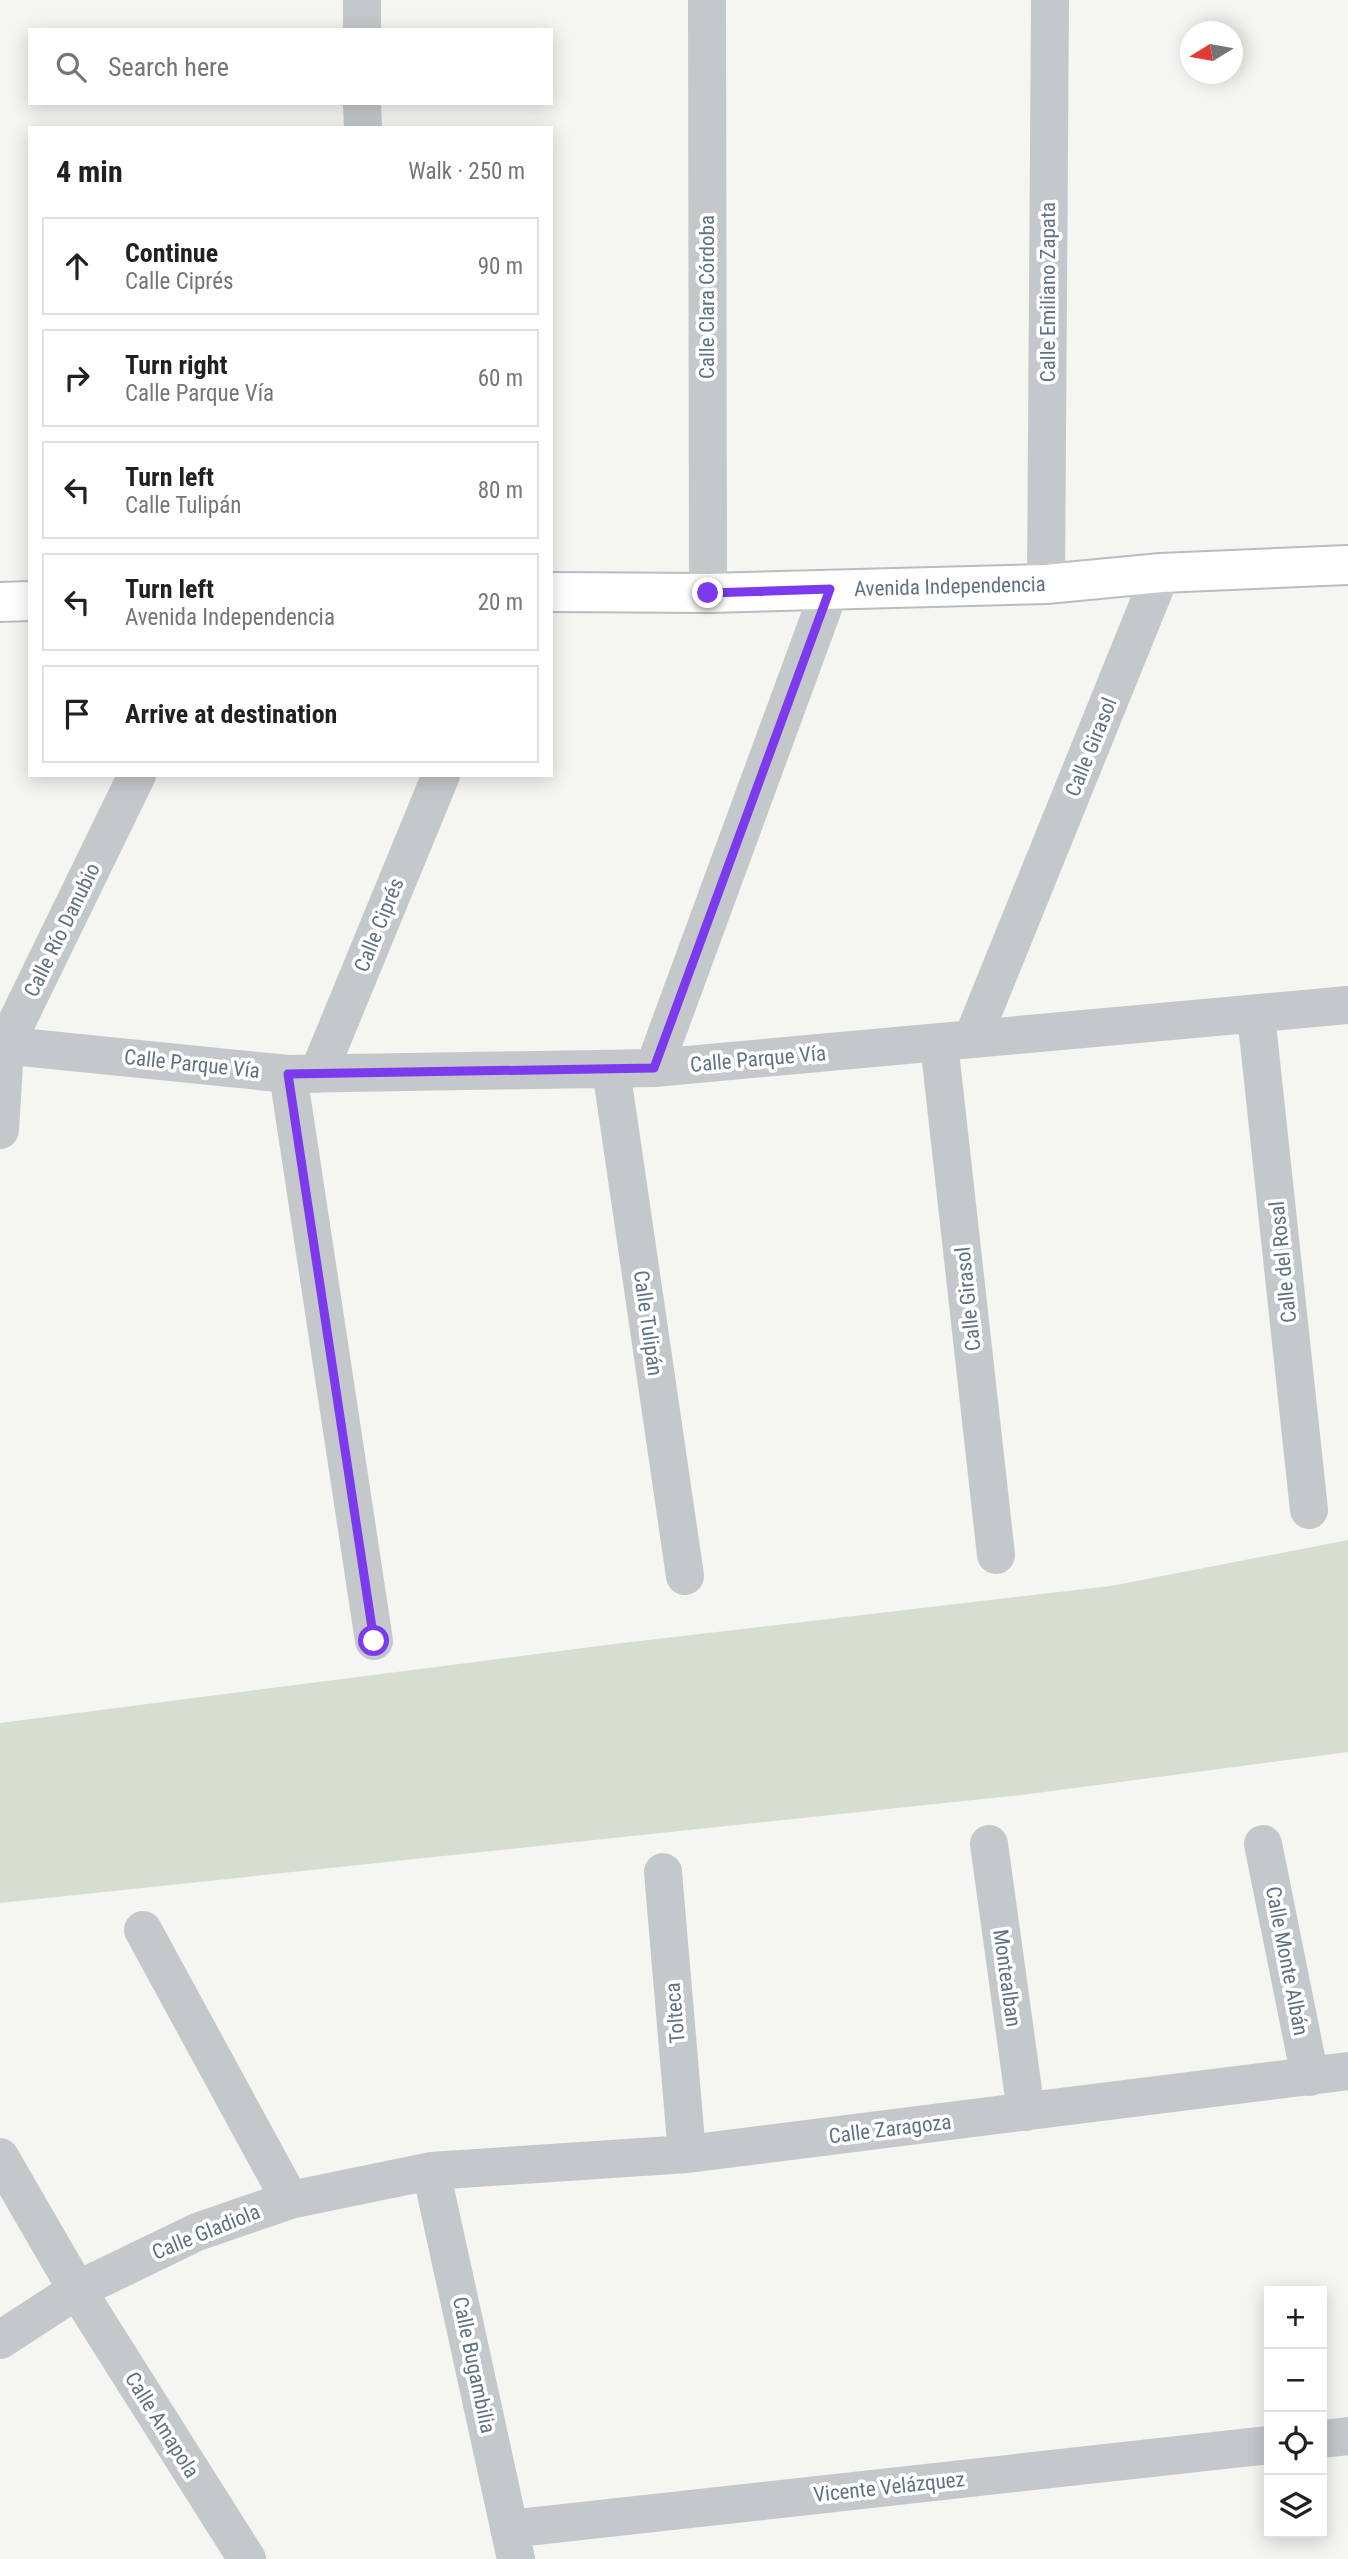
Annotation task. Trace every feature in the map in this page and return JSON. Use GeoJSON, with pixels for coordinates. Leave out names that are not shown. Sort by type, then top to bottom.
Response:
{"type":"FeatureCollection","features":[{"type":"Feature","properties":{"kind":"street"},"geometry":{"type":"LineString","coordinates":[[362,0],[362,28]]}},
{"type":"Feature","properties":{"kind":"street","name":"Calle Clara Córdoba"},"geometry":{"type":"LineString","coordinates":[[707,0],[708,593]]}},
{"type":"Feature","properties":{"kind":"street","name":"Calle Emiliano Zapata"},"geometry":{"type":"LineString","coordinates":[[1046,583],[1051,0]]}},
{"type":"Feature","properties":{"kind":"street"},"geometry":{"type":"LineString","coordinates":[[362,105],[363,126]]}},
{"type":"Feature","properties":{"kind":"street","name":"Avenida Independencia"},"geometry":{"type":"LineString","coordinates":[[553,592],[708,593],[1046,583],[1161,573],[1348,565]]}},
{"type":"Feature","properties":{"kind":"street","name":"Calle Girasol"},"geometry":{"type":"LineString","coordinates":[[996,1555],[956,1040],[1161,573]]}},
{"type":"Feature","properties":{"kind":"street"},"geometry":{"type":"LineString","coordinates":[[654,1068],[830,589]]}},
{"type":"Feature","properties":{"kind":"street"},"geometry":{"type":"LineString","coordinates":[[0,602],[28,601]]}},
{"type":"Feature","properties":{"kind":"street","name":"Calle Río Danubio"},"geometry":{"type":"LineString","coordinates":[[0,1130],[3,1045],[136,777]]}},
{"type":"Feature","properties":{"kind":"street","name":"Calle Ciprés"},"geometry":{"type":"LineString","coordinates":[[303,1074],[440,777]]}},
{"type":"Feature","properties":{"kind":"street","name":"Calle Parque Vía"},"geometry":{"type":"LineString","coordinates":[[3,1045],[303,1074],[654,1068],[1256,1015],[1348,1004]]}},
{"type":"Feature","properties":{"kind":"street","name":"Calle del Rosal"},"geometry":{"type":"LineString","coordinates":[[1256,1015],[1309,1510]]}},
{"type":"Feature","properties":{"kind":"street","name":"Calle Tulipán"},"geometry":{"type":"LineString","coordinates":[[611,1069],[685,1576]]}},
{"type":"Feature","properties":{"kind":"street"},"geometry":{"type":"LineString","coordinates":[[303,1074],[374,1641]]}},
{"type":"Feature","properties":{"kind":"street","name":"Montealban"},"geometry":{"type":"LineString","coordinates":[[989,1844],[1026,2112]]}},
{"type":"Feature","properties":{"kind":"street","name":"Calle Monte Albán"},"geometry":{"type":"LineString","coordinates":[[1263,1844],[1310,2077]]}},
{"type":"Feature","properties":{"kind":"street","name":"Tolteca"},"geometry":{"type":"LineString","coordinates":[[663,1872],[687,2154]]}},
{"type":"Feature","properties":{"kind":"street"},"geometry":{"type":"LineString","coordinates":[[143,1930],[290,2200]]}},
{"type":"Feature","properties":{"kind":"street","name":"Calle Zaragoza"},"geometry":{"type":"LineString","coordinates":[[431,2172],[687,2154],[1348,2071]]}},
{"type":"Feature","properties":{"kind":"street","name":"Calle Amapola"},"geometry":{"type":"LineString","coordinates":[[0,2157],[77,2290],[247,2559]]}},
{"type":"Feature","properties":{"kind":"street","name":"Calle Gladiola"},"geometry":{"type":"LineString","coordinates":[[0,2340],[77,2290],[197,2232],[290,2200],[431,2172]]}},
{"type":"Feature","properties":{"kind":"street","name":"Calle Bugambilia"},"geometry":{"type":"LineString","coordinates":[[431,2172],[513,2544]]}},
{"type":"Feature","properties":{"kind":"street"},"geometry":{"type":"LineString","coordinates":[[1327,2438],[1348,2436]]}},
{"type":"Feature","properties":{"kind":"street","name":"Vicente Velázquez"},"geometry":{"type":"LineString","coordinates":[[513,2544],[1264,2446]]}},
{"type":"Feature","properties":{"kind":"shaded area"},"geometry":{"type":"Polygon","coordinates":[[[1348,1540],[1348,1752],[1029,1794],[0,1903],[0,1723],[614,1644],[1111,1586],[1348,1540]]]}},
{"type":"Feature","properties":{"kind":"route"},"geometry":{"type":"LineString","coordinates":[[374,1641],[288,1074],[654,1068],[830,589],[708,593]]}}]}
